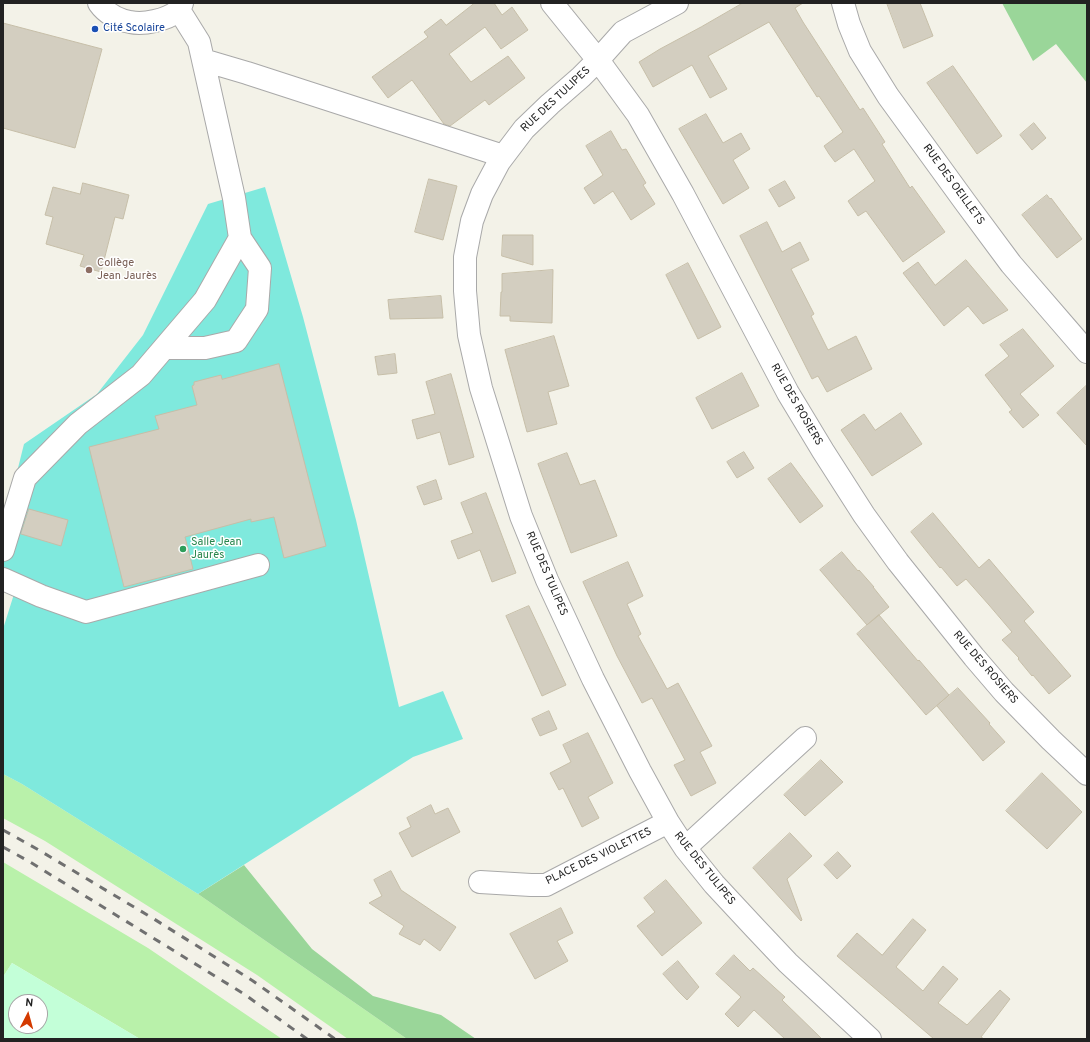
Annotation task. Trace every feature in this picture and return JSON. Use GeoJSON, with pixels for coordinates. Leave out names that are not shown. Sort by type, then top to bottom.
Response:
{"type":"FeatureCollection","features":[{"type":"Feature","properties":{"kind":"street"},"geometry":{"type":"LineString","coordinates":[[98,3],[104,10],[117,18],[131,23],[146,23],[164,19],[180,7],[199,42],[234,198],[240,238],[260,268],[257,310],[236,341],[206,348],[164,348]]}},
{"type":"Feature","properties":{"kind":"street","name":"RUE DES ROSIERS"},"geometry":{"type":"LineString","coordinates":[[552,3],[598,60],[638,115],[683,194],[788,393],[864,515],[898,562],[1004,692],[1087,774]]}},
{"type":"Feature","properties":{"kind":"street","name":"RUE DES TULIPES"},"geometry":{"type":"LineString","coordinates":[[677,3],[622,32],[581,77],[524,129],[499,162],[482,194],[472,221],[465,257],[465,291],[469,335],[481,388],[521,516],[547,580],[600,693],[668,822],[685,848],[714,884],[754,927],[788,963],[870,1039]]}},
{"type":"Feature","properties":{"kind":"street","name":"RUE DES OEILLETS"},"geometry":{"type":"LineString","coordinates":[[843,3],[860,51],[888,96],[1011,264],[1087,352]]}},
{"type":"Feature","properties":{"kind":"street"},"geometry":{"type":"LineString","coordinates":[[203,60],[247,72],[503,156]]}},
{"type":"Feature","properties":{"kind":"street"},"geometry":{"type":"LineString","coordinates":[[3,550],[25,478],[78,424],[141,375],[205,300],[240,238]]}},
{"type":"Feature","properties":{"kind":"street"},"geometry":{"type":"LineString","coordinates":[[3,579],[41,596],[86,612],[258,564]]}},
{"type":"Feature","properties":{"kind":"street"},"geometry":{"type":"LineString","coordinates":[[685,848],[805,738]]}},
{"type":"Feature","properties":{"kind":"street","name":"PLACE DES VIOLETTES"},"geometry":{"type":"LineString","coordinates":[[480,882],[546,885],[668,822]]}},
{"type":"Feature","properties":{"kind":"green space"},"geometry":{"type":"Polygon","coordinates":[[[1002,3],[1087,3],[1087,83],[1056,44],[1033,61],[1002,3]]]}},
{"type":"Feature","properties":{"kind":"green space"},"geometry":{"type":"Polygon","coordinates":[[[3,774],[22,784],[198,894],[407,1039],[348,1039],[257,975],[45,841],[3,818],[3,774]]]}},
{"type":"Feature","properties":{"kind":"green space"},"geometry":{"type":"Polygon","coordinates":[[[3,862],[148,948],[282,1039],[140,1039],[12,963],[3,977],[3,862]]]}},
{"type":"Feature","properties":{"kind":"green space"},"geometry":{"type":"Polygon","coordinates":[[[244,865],[312,949],[373,996],[441,1015],[476,1039],[407,1039],[198,894],[244,865]]]}},
{"type":"Feature","properties":{"kind":"green space"},"geometry":{"type":"Polygon","coordinates":[[[12,963],[140,1039],[3,1039],[3,977],[12,963]]]}},
{"type":"Feature","properties":{"kind":"shaded area","name":"Salle Jean Jaurès"},"geometry":{"type":"Polygon","coordinates":[[[265,187],[303,317],[356,520],[399,707],[443,691],[463,739],[413,757],[198,894],[22,784],[3,774],[3,629],[20,575],[3,570],[3,528],[24,444],[97,394],[143,335],[208,204],[265,187]]]}},
{"type":"Feature","properties":{"kind":"building"},"geometry":{"type":"Polygon","coordinates":[[[475,3],[494,3],[502,15],[512,7],[528,30],[501,49],[485,27],[449,54],[471,82],[508,56],[525,78],[489,105],[485,100],[450,126],[444,124],[412,80],[388,98],[372,77],[428,37],[424,32],[441,19],[446,25],[475,3]]]}},
{"type":"Feature","properties":{"kind":"building"},"geometry":{"type":"Polygon","coordinates":[[[743,3],[803,3],[795,8],[803,22],[860,110],[863,108],[885,142],[882,144],[910,188],[912,186],[945,232],[903,262],[866,211],[858,216],[848,201],[875,181],[854,149],[835,162],[829,154],[824,146],[843,132],[819,96],[817,97],[769,22],[708,56],[727,89],[710,98],[692,65],[653,87],[639,62],[743,3]]]}},
{"type":"Feature","properties":{"kind":"building"},"geometry":{"type":"Polygon","coordinates":[[[887,3],[920,3],[933,36],[904,48],[887,3]]]}},
{"type":"Feature","properties":{"kind":"building"},"geometry":{"type":"Polygon","coordinates":[[[3,23],[102,49],[75,148],[3,128],[3,23]]]}},
{"type":"Feature","properties":{"kind":"building"},"geometry":{"type":"Polygon","coordinates":[[[953,66],[1002,136],[977,154],[927,83],[953,66]]]}},
{"type":"Feature","properties":{"kind":"building"},"geometry":{"type":"Polygon","coordinates":[[[706,114],[723,143],[741,133],[750,149],[733,160],[749,188],[723,204],[679,129],[706,114]]]}},
{"type":"Feature","properties":{"kind":"building"},"geometry":{"type":"Polygon","coordinates":[[[1034,123],[1046,138],[1032,150],[1020,135],[1034,123]]]}},
{"type":"Feature","properties":{"kind":"building"},"geometry":{"type":"Polygon","coordinates":[[[611,131],[622,150],[626,149],[646,183],[643,185],[655,204],[631,220],[613,191],[594,204],[584,188],[603,175],[586,146],[611,131]]]}},
{"type":"Feature","properties":{"kind":"building"},"geometry":{"type":"Polygon","coordinates":[[[429,179],[457,186],[443,240],[415,232],[429,179]]]}},
{"type":"Feature","properties":{"kind":"building"},"geometry":{"type":"Polygon","coordinates":[[[785,181],[795,198],[779,207],[769,190],[785,181]]]}},
{"type":"Feature","properties":{"kind":"building"},"geometry":{"type":"Polygon","coordinates":[[[83,183],[129,195],[123,219],[115,217],[101,272],[80,266],[84,255],[46,244],[53,217],[45,215],[53,187],[80,194],[83,183]]]}},
{"type":"Feature","properties":{"kind":"building"},"geometry":{"type":"Polygon","coordinates":[[[1047,195],[1050,199],[1051,198],[1082,239],[1057,258],[1022,215],[1047,195]]]}},
{"type":"Feature","properties":{"kind":"building"},"geometry":{"type":"Polygon","coordinates":[[[767,222],[782,252],[800,242],[809,260],[791,269],[814,314],[811,316],[828,350],[856,336],[872,369],[827,392],[818,376],[812,379],[740,236],[767,222]]]}},
{"type":"Feature","properties":{"kind":"building"},"geometry":{"type":"Polygon","coordinates":[[[503,235],[533,235],[533,265],[502,256],[503,235]]]}},
{"type":"Feature","properties":{"kind":"building"},"geometry":{"type":"Polygon","coordinates":[[[966,260],[1008,310],[983,324],[968,306],[944,326],[903,273],[918,262],[935,285],[966,260]]]}},
{"type":"Feature","properties":{"kind":"building"},"geometry":{"type":"Polygon","coordinates":[[[688,263],[721,327],[698,339],[666,275],[688,263]]]}},
{"type":"Feature","properties":{"kind":"building"},"geometry":{"type":"Polygon","coordinates":[[[553,270],[552,323],[510,321],[510,316],[500,316],[502,274],[553,270]]]}},
{"type":"Feature","properties":{"kind":"building"},"geometry":{"type":"Polygon","coordinates":[[[441,296],[443,318],[390,319],[388,300],[441,296]]]}},
{"type":"Feature","properties":{"kind":"building"},"geometry":{"type":"Polygon","coordinates":[[[1023,329],[1054,366],[1020,394],[1039,415],[1023,428],[1009,412],[1012,410],[985,375],[1009,356],[1000,345],[1023,329]]]}},
{"type":"Feature","properties":{"kind":"building"},"geometry":{"type":"Polygon","coordinates":[[[554,336],[569,386],[548,392],[557,424],[527,432],[505,350],[554,336]]]}},
{"type":"Feature","properties":{"kind":"building"},"geometry":{"type":"Polygon","coordinates":[[[395,354],[397,373],[378,375],[375,357],[395,354]]]}},
{"type":"Feature","properties":{"kind":"building"},"geometry":{"type":"Polygon","coordinates":[[[279,364],[326,546],[284,558],[274,517],[251,522],[251,519],[185,537],[193,569],[124,587],[89,447],[159,429],[155,416],[197,405],[192,386],[194,385],[194,382],[221,375],[222,379],[279,364]]]}},
{"type":"Feature","properties":{"kind":"building"},"geometry":{"type":"Polygon","coordinates":[[[742,373],[759,406],[712,429],[696,398],[742,373]]]}},
{"type":"Feature","properties":{"kind":"building"},"geometry":{"type":"Polygon","coordinates":[[[451,374],[474,457],[449,465],[440,432],[417,439],[412,420],[435,414],[426,382],[451,374]]]}},
{"type":"Feature","properties":{"kind":"building"},"geometry":{"type":"Polygon","coordinates":[[[1087,385],[1087,446],[1057,413],[1087,385]]]}},
{"type":"Feature","properties":{"kind":"building"},"geometry":{"type":"Polygon","coordinates":[[[901,413],[922,444],[872,476],[841,430],[864,414],[875,430],[901,413]]]}},
{"type":"Feature","properties":{"kind":"building"},"geometry":{"type":"Polygon","coordinates":[[[744,452],[754,468],[737,478],[727,462],[744,452]]]}},
{"type":"Feature","properties":{"kind":"building"},"geometry":{"type":"Polygon","coordinates":[[[567,453],[580,485],[595,480],[617,536],[571,553],[538,464],[567,453]]]}},
{"type":"Feature","properties":{"kind":"building"},"geometry":{"type":"Polygon","coordinates":[[[791,463],[823,506],[800,523],[768,479],[791,463]]]}},
{"type":"Feature","properties":{"kind":"building"},"geometry":{"type":"Polygon","coordinates":[[[436,480],[442,499],[424,505],[417,487],[436,480]]]}},
{"type":"Feature","properties":{"kind":"building"},"geometry":{"type":"Polygon","coordinates":[[[486,493],[516,573],[492,582],[480,550],[458,559],[451,541],[473,533],[461,503],[486,493]]]}},
{"type":"Feature","properties":{"kind":"building"},"geometry":{"type":"Polygon","coordinates":[[[29,509],[68,520],[61,546],[21,534],[29,509]]]}},
{"type":"Feature","properties":{"kind":"building"},"geometry":{"type":"Polygon","coordinates":[[[933,513],[979,568],[989,559],[1034,612],[1024,621],[1071,676],[1049,694],[1002,640],[1012,632],[989,605],[966,579],[957,586],[941,567],[940,568],[911,532],[933,513]]]}},
{"type":"Feature","properties":{"kind":"building"},"geometry":{"type":"Polygon","coordinates":[[[842,552],[874,587],[889,607],[867,625],[820,570],[842,552]]]}},
{"type":"Feature","properties":{"kind":"building"},"geometry":{"type":"Polygon","coordinates":[[[628,562],[643,596],[627,604],[641,634],[638,636],[667,689],[678,683],[712,746],[700,752],[716,783],[691,796],[674,765],[685,760],[652,698],[642,703],[617,656],[583,582],[628,562]]]}},
{"type":"Feature","properties":{"kind":"building"},"geometry":{"type":"Polygon","coordinates":[[[529,606],[566,685],[542,696],[506,616],[529,606]]]}},
{"type":"Feature","properties":{"kind":"building"},"geometry":{"type":"Polygon","coordinates":[[[879,615],[949,695],[926,715],[857,634],[879,615]]]}},
{"type":"Feature","properties":{"kind":"building"},"geometry":{"type":"Polygon","coordinates":[[[958,688],[1005,742],[983,761],[937,706],[958,688]]]}},
{"type":"Feature","properties":{"kind":"building"},"geometry":{"type":"Polygon","coordinates":[[[549,711],[557,729],[540,736],[532,719],[549,711]]]}},
{"type":"Feature","properties":{"kind":"building"},"geometry":{"type":"Polygon","coordinates":[[[588,733],[613,783],[588,797],[599,818],[582,827],[563,788],[559,790],[550,773],[571,762],[563,745],[588,733]]]}},
{"type":"Feature","properties":{"kind":"building"},"geometry":{"type":"Polygon","coordinates":[[[821,760],[843,782],[805,816],[784,795],[821,760]]]}},
{"type":"Feature","properties":{"kind":"building"},"geometry":{"type":"Polygon","coordinates":[[[1042,773],[1082,812],[1047,849],[1006,811],[1042,773]]]}},
{"type":"Feature","properties":{"kind":"building"},"geometry":{"type":"Polygon","coordinates":[[[431,805],[435,814],[448,808],[460,832],[412,857],[399,833],[411,827],[407,818],[431,805]]]}},
{"type":"Feature","properties":{"kind":"building"},"geometry":{"type":"Polygon","coordinates":[[[790,833],[812,856],[787,879],[802,920],[801,921],[753,868],[790,833]]]}},
{"type":"Feature","properties":{"kind":"building"},"geometry":{"type":"Polygon","coordinates":[[[838,852],[851,866],[837,879],[824,865],[838,852]]]}},
{"type":"Feature","properties":{"kind":"building"},"geometry":{"type":"Polygon","coordinates":[[[391,871],[401,890],[456,927],[440,951],[424,939],[420,945],[399,934],[404,926],[369,903],[382,896],[374,880],[391,871]]]}},
{"type":"Feature","properties":{"kind":"building"},"geometry":{"type":"Polygon","coordinates":[[[666,880],[702,923],[662,956],[637,926],[655,912],[644,898],[666,880]]]}},
{"type":"Feature","properties":{"kind":"building"},"geometry":{"type":"Polygon","coordinates":[[[561,908],[573,933],[557,941],[568,961],[535,979],[510,934],[561,908]]]}},
{"type":"Feature","properties":{"kind":"building"},"geometry":{"type":"Polygon","coordinates":[[[913,919],[926,930],[896,967],[923,991],[943,966],[958,979],[938,1003],[967,1025],[1000,990],[1010,999],[981,1037],[984,1039],[934,1039],[837,956],[857,933],[882,955],[913,919]]]}},
{"type":"Feature","properties":{"kind":"building"},"geometry":{"type":"Polygon","coordinates":[[[734,955],[750,971],[753,968],[785,997],[782,1000],[822,1039],[785,1039],[754,1010],[738,1027],[725,1014],[741,997],[716,974],[734,955]]]}},
{"type":"Feature","properties":{"kind":"building"},"geometry":{"type":"Polygon","coordinates":[[[678,961],[699,987],[687,1000],[663,974],[678,961]]]}},
{"type":"Feature","properties":{"kind":"railway"},"geometry":{"type":"LineString","coordinates":[[3,830],[154,919],[253,981],[335,1039]]}},
{"type":"Feature","properties":{"kind":"railway"},"geometry":{"type":"LineString","coordinates":[[3,847],[30,862],[244,994],[307,1039]]}},
{"type":"Feature","properties":{"kind":"place","name":"Cité Scolaire"},"geometry":{"type":"Point","coordinates":[95,29]}},
{"type":"Feature","properties":{"kind":"place","name":"Collège Jean Jaurès"},"geometry":{"type":"Point","coordinates":[89,270]}},
{"type":"Feature","properties":{"kind":"place","name":"Salle Jean Jaurès"},"geometry":{"type":"Point","coordinates":[183,549]}}]}
